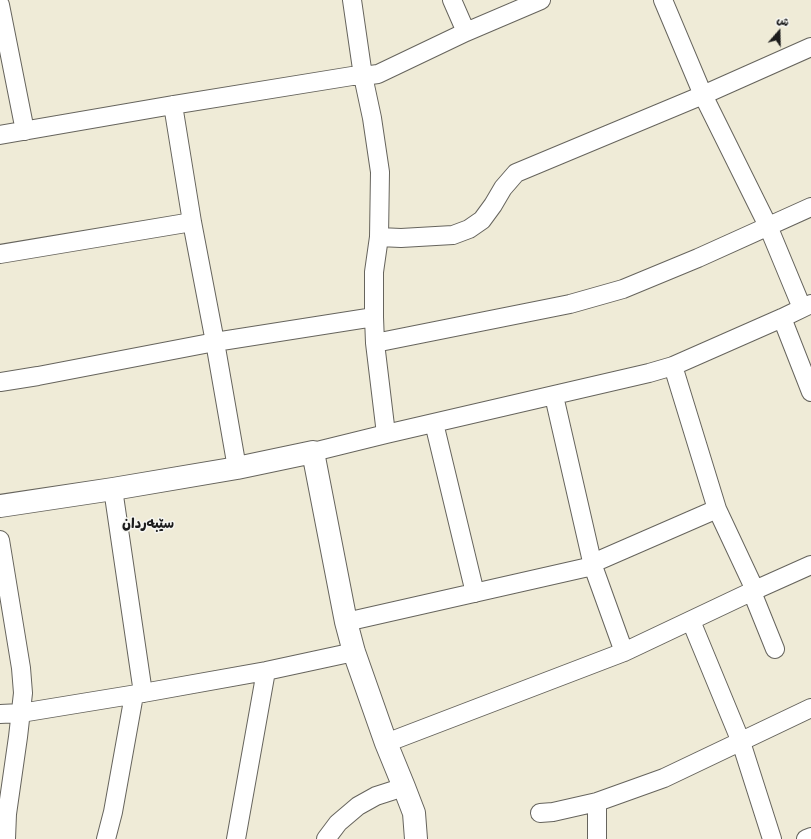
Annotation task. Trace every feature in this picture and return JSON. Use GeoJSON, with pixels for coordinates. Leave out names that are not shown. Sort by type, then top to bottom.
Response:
{"type":"FeatureCollection","features":[{"type":"Feature","properties":{"kind":"street"},"geometry":{"type":"LineString","coordinates":[[352,0],[363,76],[372,118],[380,172],[379,236],[374,272],[374,317],[375,344],[386,434]]}},
{"type":"Feature","properties":{"kind":"street"},"geometry":{"type":"LineString","coordinates":[[452,0],[466,32]]}},
{"type":"Feature","properties":{"kind":"street"},"geometry":{"type":"LineString","coordinates":[[0,135],[172,105],[352,76],[378,74],[466,32],[541,0]]}},
{"type":"Feature","properties":{"kind":"street"},"geometry":{"type":"LineString","coordinates":[[0,506],[237,468],[313,452],[649,373],[673,366],[806,306],[703,95],[664,0]]}},
{"type":"Feature","properties":{"kind":"street"},"geometry":{"type":"LineString","coordinates":[[0,5],[24,131]]}},
{"type":"Feature","properties":{"kind":"street"},"geometry":{"type":"LineString","coordinates":[[379,236],[401,238],[453,235],[469,229],[482,220],[503,188],[516,173],[703,95],[811,47]]}},
{"type":"Feature","properties":{"kind":"street"},"geometry":{"type":"LineString","coordinates":[[172,105],[192,222],[216,342],[237,468]]}},
{"type":"Feature","properties":{"kind":"street"},"geometry":{"type":"LineString","coordinates":[[375,344],[570,304],[623,289],[698,258],[811,207]]}},
{"type":"Feature","properties":{"kind":"street"},"geometry":{"type":"LineString","coordinates":[[0,254],[192,222]]}},
{"type":"Feature","properties":{"kind":"street"},"geometry":{"type":"LineString","coordinates":[[0,382],[216,342],[374,317]]}},
{"type":"Feature","properties":{"kind":"street"},"geometry":{"type":"LineString","coordinates":[[782,318],[811,392]]}},
{"type":"Feature","properties":{"kind":"street"},"geometry":{"type":"LineString","coordinates":[[673,366],[717,509],[754,591],[776,649]]}},
{"type":"Feature","properties":{"kind":"street"},"geometry":{"type":"LineString","coordinates":[[554,396],[593,565],[624,652]]}},
{"type":"Feature","properties":{"kind":"street"},"geometry":{"type":"LineString","coordinates":[[434,423],[475,593]]}},
{"type":"Feature","properties":{"kind":"street"},"geometry":{"type":"LineString","coordinates":[[313,452],[346,622],[354,652],[386,743],[414,813],[416,839]]}},
{"type":"Feature","properties":{"kind":"street"},"geometry":{"type":"LineString","coordinates":[[106,839],[139,694],[113,489]]}},
{"type":"Feature","properties":{"kind":"street"},"geometry":{"type":"LineString","coordinates":[[346,622],[593,565],[717,509]]}},
{"type":"Feature","properties":{"kind":"street"},"geometry":{"type":"LineString","coordinates":[[0,540],[21,668],[23,693],[7,814],[6,839]]}},
{"type":"Feature","properties":{"kind":"street"},"geometry":{"type":"LineString","coordinates":[[386,743],[624,652],[811,565]]}},
{"type":"Feature","properties":{"kind":"street"},"geometry":{"type":"LineString","coordinates":[[691,620],[741,742],[772,839]]}},
{"type":"Feature","properties":{"kind":"street"},"geometry":{"type":"LineString","coordinates":[[0,714],[21,713],[139,694],[266,671],[354,652]]}},
{"type":"Feature","properties":{"kind":"street"},"geometry":{"type":"LineString","coordinates":[[236,839],[266,671]]}},
{"type":"Feature","properties":{"kind":"street"},"geometry":{"type":"LineString","coordinates":[[540,813],[553,812],[597,802],[664,778],[811,708]]}},
{"type":"Feature","properties":{"kind":"street"},"geometry":{"type":"LineString","coordinates":[[326,839],[338,823],[358,806],[376,796],[404,787]]}},
{"type":"Feature","properties":{"kind":"street"},"geometry":{"type":"LineString","coordinates":[[597,802],[597,839]]}},
{"type":"Feature","properties":{"kind":"street"},"geometry":{"type":"LineString","coordinates":[[806,839],[811,837]]}},
{"type":"Feature","properties":{"kind":"district","name":"سێبەردان"},"geometry":{"type":"Point","coordinates":[148,524]}}]}
